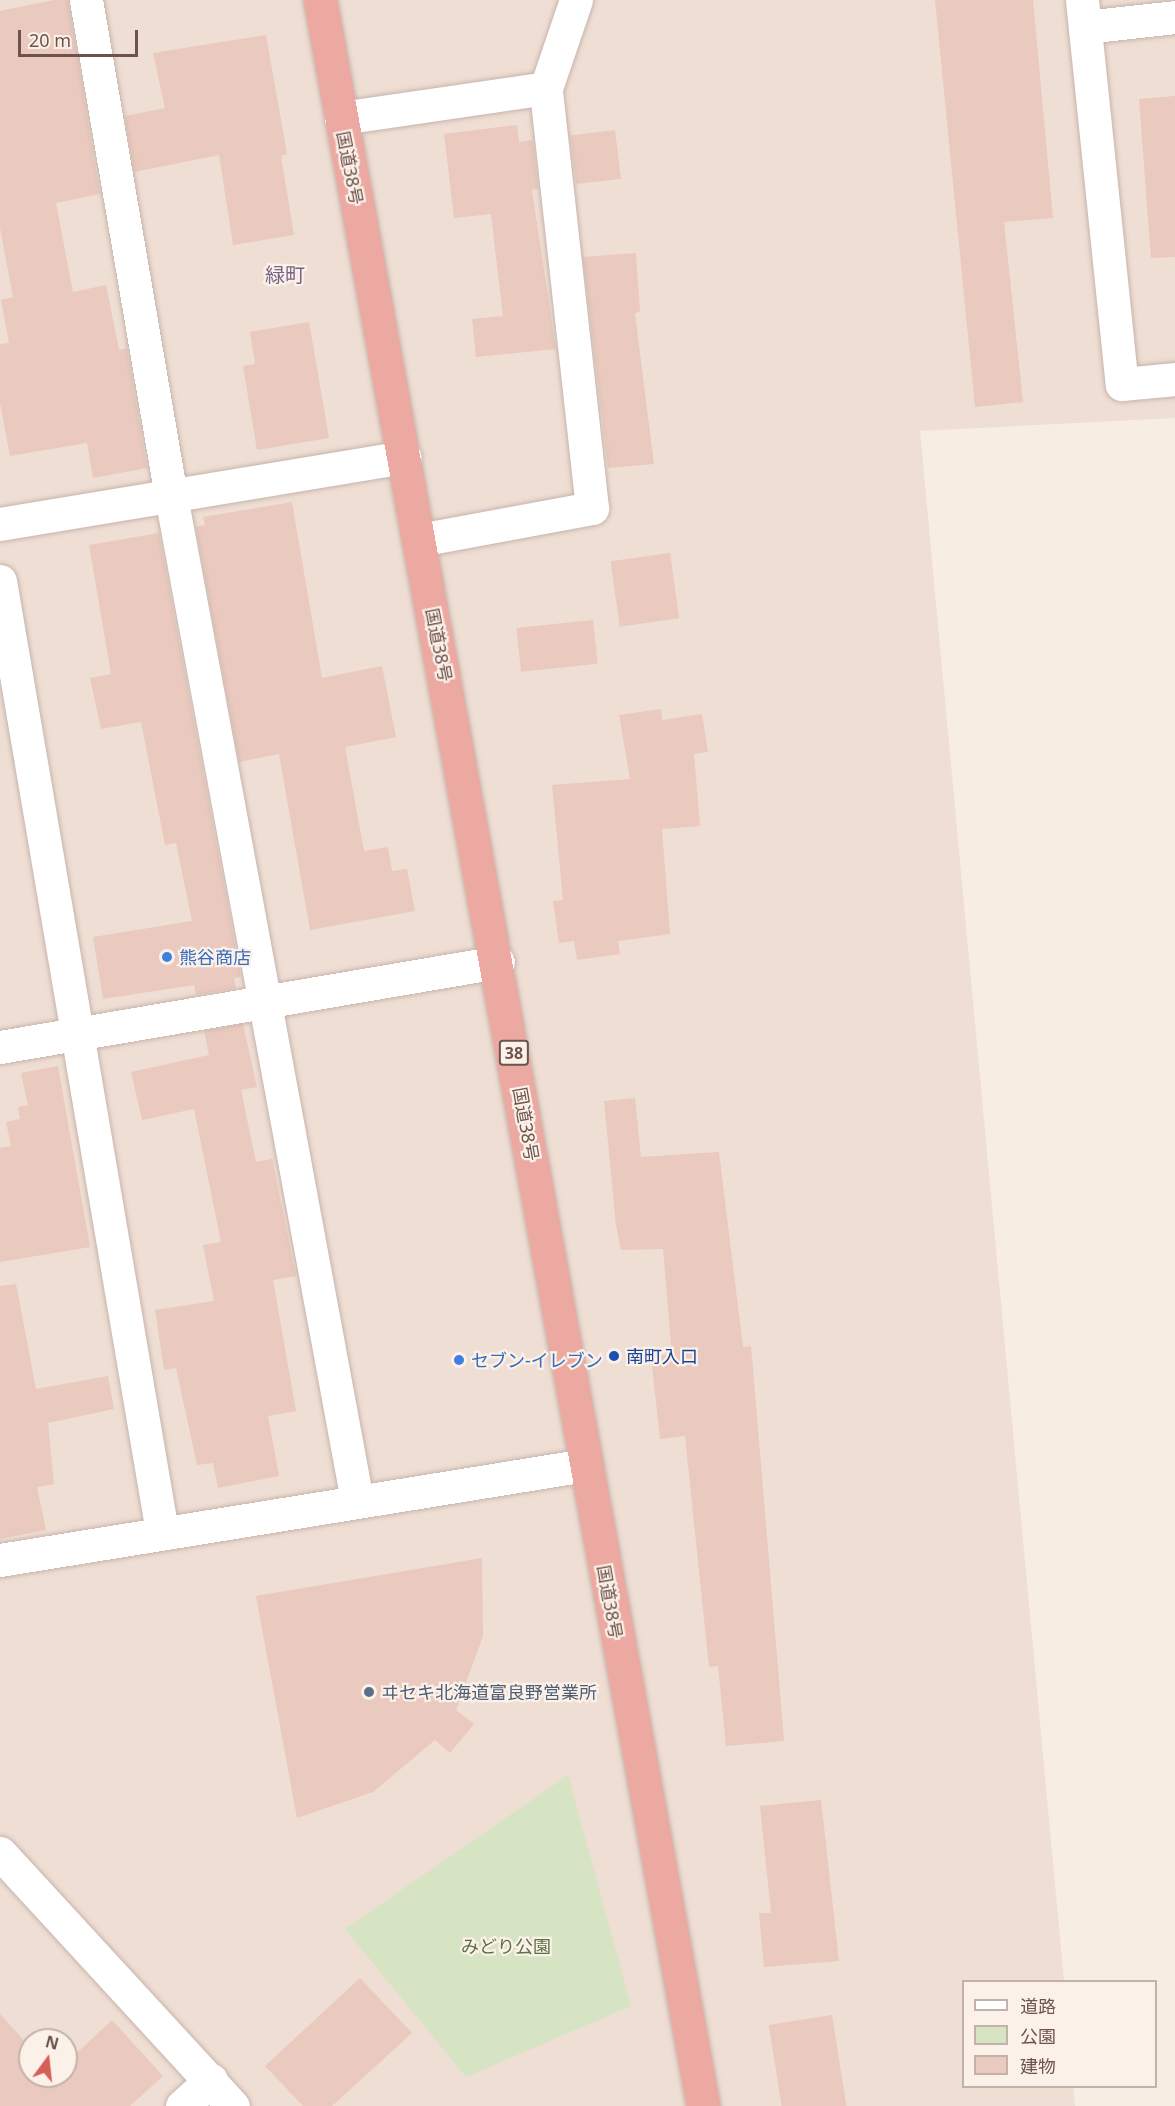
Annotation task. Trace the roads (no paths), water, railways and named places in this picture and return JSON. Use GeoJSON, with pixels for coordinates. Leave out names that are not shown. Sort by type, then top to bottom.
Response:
{"type":"FeatureCollection","features":[{"type":"Feature","properties":{"kind":"highway","name":"国道38号"},"geometry":{"type":"LineString","coordinates":[[320,0],[498,962],[585,1465],[703,2106]]}},
{"type":"Feature","properties":{"kind":"street"},"geometry":{"type":"LineString","coordinates":[[86,0],[171,495],[357,1502]]}},
{"type":"Feature","properties":{"kind":"street"},"geometry":{"type":"LineString","coordinates":[[419,540],[592,508],[546,88],[576,0]]}},
{"type":"Feature","properties":{"kind":"street"},"geometry":{"type":"LineString","coordinates":[[1175,17],[1084,13],[1122,384],[1175,379]]}},
{"type":"Feature","properties":{"kind":"street"},"geometry":{"type":"LineString","coordinates":[[341,118],[546,88]]}},
{"type":"Feature","properties":{"kind":"street"},"geometry":{"type":"LineString","coordinates":[[0,524],[404,457]]}},
{"type":"Feature","properties":{"kind":"street"},"geometry":{"type":"LineString","coordinates":[[0,581],[162,1532]]}},
{"type":"Feature","properties":{"kind":"street"},"geometry":{"type":"LineString","coordinates":[[0,1047],[498,962]]}},
{"type":"Feature","properties":{"kind":"street"},"geometry":{"type":"LineString","coordinates":[[0,1560],[585,1465]]}},
{"type":"Feature","properties":{"kind":"street"},"geometry":{"type":"LineString","coordinates":[[0,1853],[233,2106]]}},
{"type":"Feature","properties":{"kind":"street"},"geometry":{"type":"LineString","coordinates":[[182,2106],[210,2080]]}},
{"type":"Feature","properties":{"kind":"place","name":"熊谷商店"},"geometry":{"type":"Point","coordinates":[167,957]}},
{"type":"Feature","properties":{"kind":"place","name":"南町入口"},"geometry":{"type":"Point","coordinates":[614,1356]}},
{"type":"Feature","properties":{"kind":"place","name":"セブン-イレブン"},"geometry":{"type":"Point","coordinates":[459,1360]}},
{"type":"Feature","properties":{"kind":"place","name":"ヰセキ北海道富良野営業所"},"geometry":{"type":"Point","coordinates":[369,1692]}},
{"type":"Feature","properties":{"kind":"district","name":"緑町"},"geometry":{"type":"Point","coordinates":[285,274]}},
{"type":"Feature","properties":{"kind":"park label","name":"みどり公園"},"geometry":{"type":"Point","coordinates":[506,1946]}}]}
